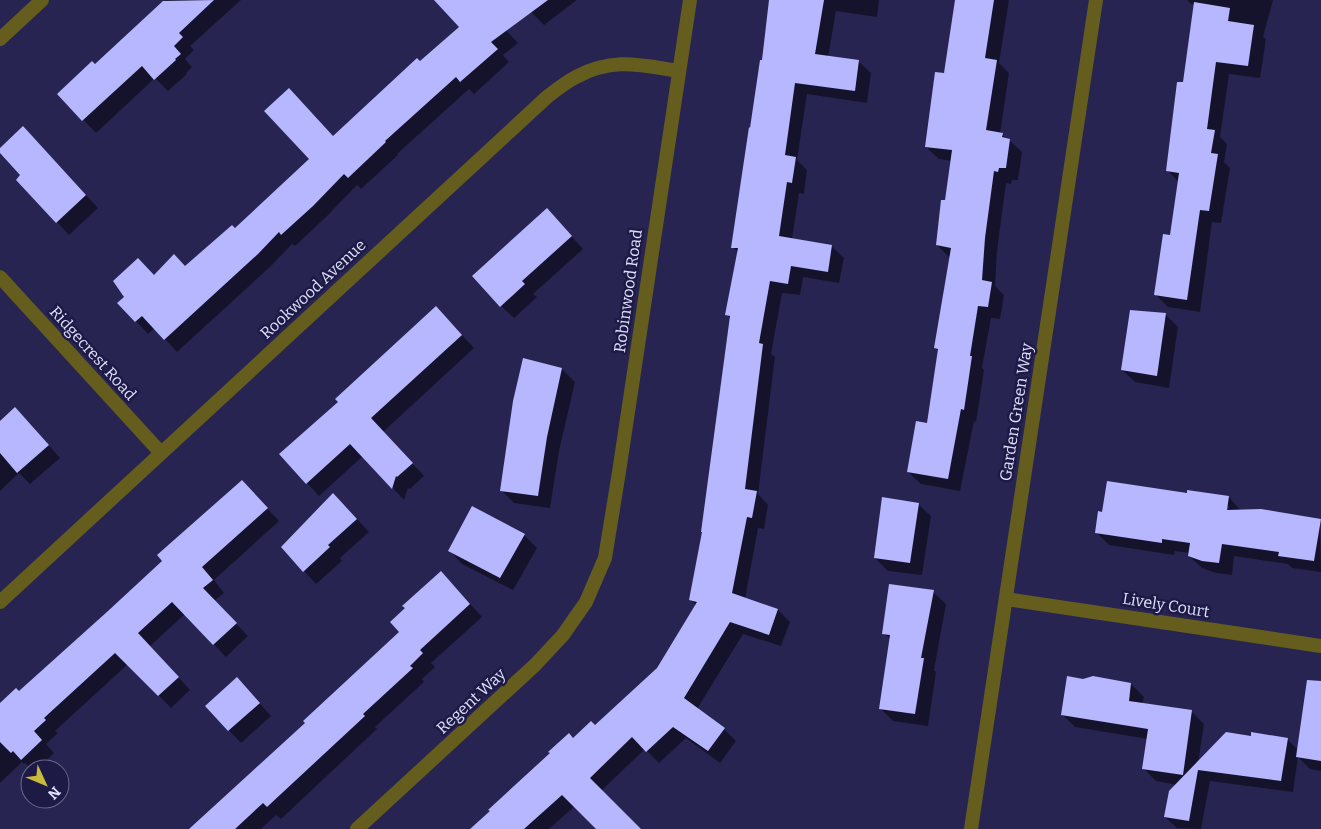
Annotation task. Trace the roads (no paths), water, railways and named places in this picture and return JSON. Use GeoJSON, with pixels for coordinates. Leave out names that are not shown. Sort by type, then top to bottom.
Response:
{"type":"FeatureCollection","features":[{"type":"Feature","properties":{"kind":"street"},"geometry":{"type":"LineString","coordinates":[[0,39],[42,0]]}},
{"type":"Feature","properties":{"kind":"street","name":"Robinwood Road"},"geometry":{"type":"LineString","coordinates":[[594,586],[604,558],[619,472],[690,0]]}},
{"type":"Feature","properties":{"kind":"street","name":"Garden Green Way"},"geometry":{"type":"LineString","coordinates":[[971,829],[1096,0]]}},
{"type":"Feature","properties":{"kind":"street","name":"Rookwood Avenue"},"geometry":{"type":"LineString","coordinates":[[0,602],[547,97],[575,77],[592,69],[617,64],[630,63],[679,71]]}},
{"type":"Feature","properties":{"kind":"street","name":"Ridgecrest Road"},"geometry":{"type":"LineString","coordinates":[[0,277],[161,453]]}},
{"type":"Feature","properties":{"kind":"street","name":"Regent Way"},"geometry":{"type":"LineString","coordinates":[[357,829],[535,665],[563,635],[586,602],[594,586]]}},
{"type":"Feature","properties":{"kind":"street","name":"Lively Court"},"geometry":{"type":"LineString","coordinates":[[1006,598],[1321,646]]}}]}
